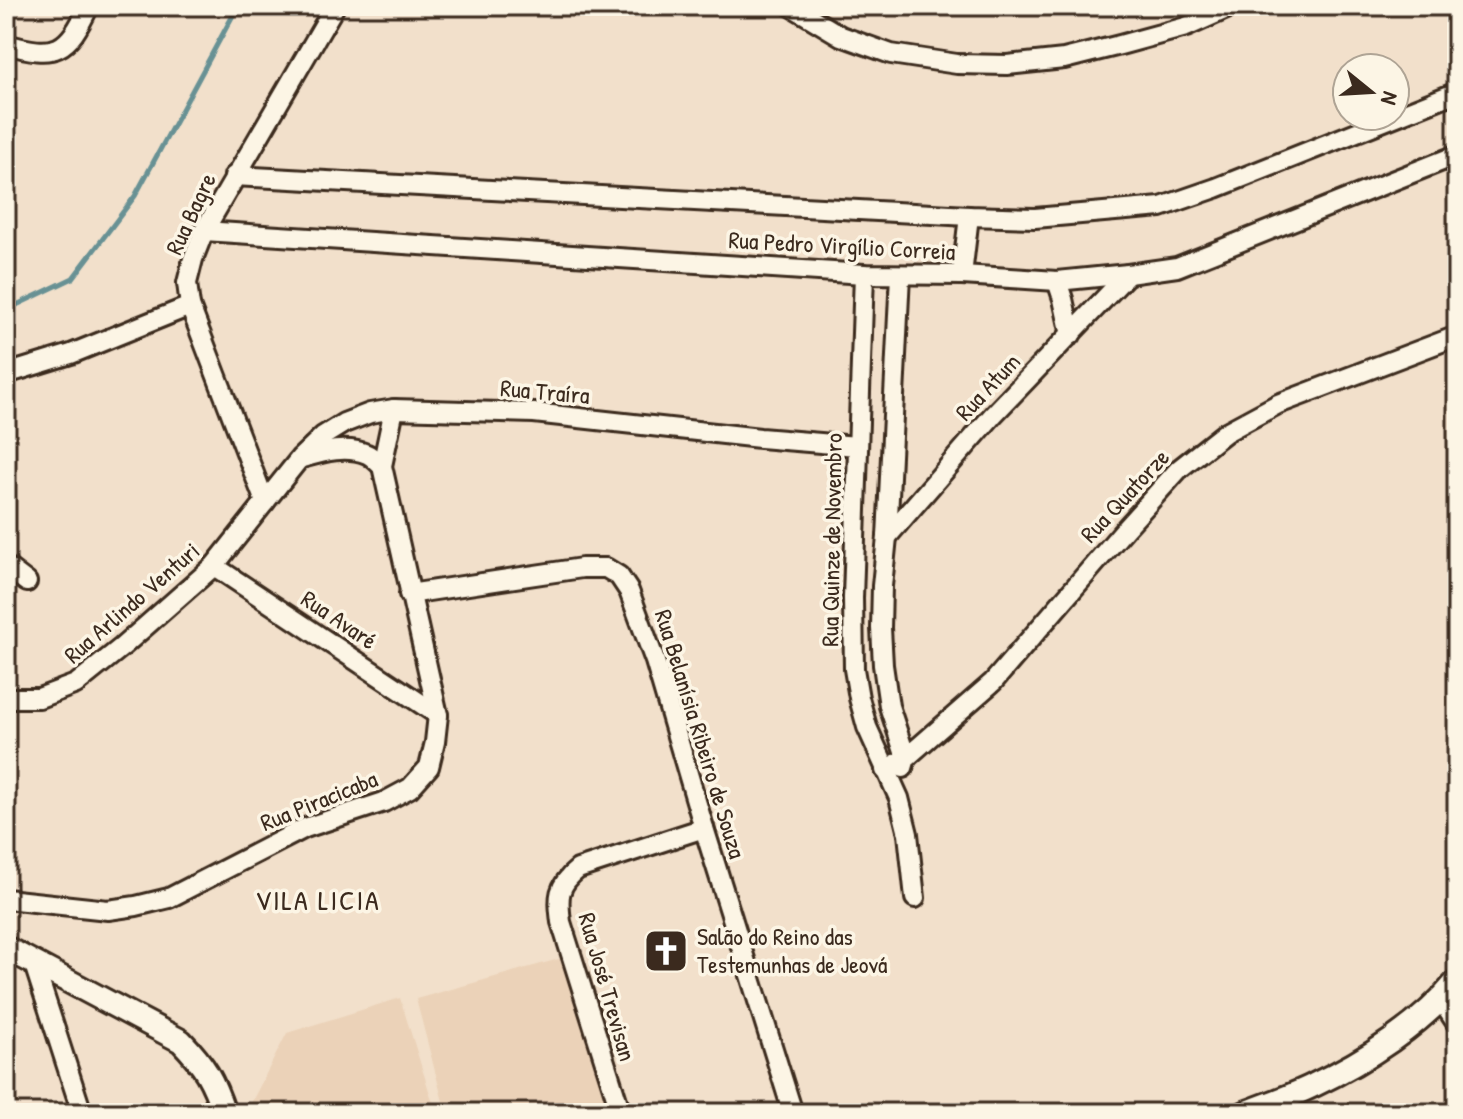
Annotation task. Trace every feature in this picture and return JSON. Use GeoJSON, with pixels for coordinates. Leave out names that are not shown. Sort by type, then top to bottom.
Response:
{"type":"FeatureCollection","features":[{"type":"Feature","properties":{"kind":"street"},"geometry":{"type":"LineString","coordinates":[[6,44],[33,52],[52,51],[70,40],[89,6]]}},
{"type":"Feature","properties":{"kind":"street","name":"Rua Bagre"},"geometry":{"type":"LineString","coordinates":[[265,502],[190,306],[187,283],[204,231],[335,6]]}},
{"type":"Feature","properties":{"kind":"street"},"geometry":{"type":"LineString","coordinates":[[791,6],[841,36],[891,54],[957,64],[1007,65],[1064,59],[1120,45],[1186,27],[1233,6]]}},
{"type":"Feature","properties":{"kind":"street","name":"Rua Pedro Virgílio Correia"},"geometry":{"type":"LineString","coordinates":[[234,176],[1035,218],[1161,207],[1457,92]]}},
{"type":"Feature","properties":{"kind":"street","name":"Rua Pedro Virgílio Correia"},"geometry":{"type":"LineString","coordinates":[[204,231],[864,274],[962,275],[1057,281],[1177,267],[1457,155]]}},
{"type":"Feature","properties":{"kind":"street"},"geometry":{"type":"LineString","coordinates":[[962,275],[969,216]]}},
{"type":"Feature","properties":{"kind":"street","name":"Rua Quinze de Novembro"},"geometry":{"type":"LineString","coordinates":[[864,274],[853,598],[854,669],[867,727],[899,798],[908,834],[915,898]]}},
{"type":"Feature","properties":{"kind":"street","name":"Rua Atum"},"geometry":{"type":"LineString","coordinates":[[887,537],[993,415],[1128,274]]}},
{"type":"Feature","properties":{"kind":"street","name":"Rua Quinze de Novembro"},"geometry":{"type":"LineString","coordinates":[[899,798],[906,758],[889,706],[881,628],[900,275]]}},
{"type":"Feature","properties":{"kind":"street"},"geometry":{"type":"LineString","coordinates":[[1057,281],[1071,335]]}},
{"type":"Feature","properties":{"kind":"street"},"geometry":{"type":"LineString","coordinates":[[6,374],[71,354],[190,306]]}},
{"type":"Feature","properties":{"kind":"street","name":"Rua Quatorze"},"geometry":{"type":"LineString","coordinates":[[885,770],[906,758],[993,682],[1179,469],[1226,432],[1278,404],[1457,336]]}},
{"type":"Feature","properties":{"kind":"street","name":"Rua Traíra"},"geometry":{"type":"LineString","coordinates":[[265,502],[300,458],[323,436],[344,423],[370,413],[394,409],[534,413],[857,446]]}},
{"type":"Feature","properties":{"kind":"street","name":"Rua Piracicaba"},"geometry":{"type":"LineString","coordinates":[[6,899],[108,910],[169,898],[305,828],[384,802],[410,788],[429,767],[438,715],[382,466],[394,409]]}},
{"type":"Feature","properties":{"kind":"street"},"geometry":{"type":"LineString","coordinates":[[300,458],[330,450],[351,450],[368,454],[382,466]]}},
{"type":"Feature","properties":{"kind":"street","name":"Rua Arlindo Venturi"},"geometry":{"type":"LineString","coordinates":[[6,698],[39,698],[76,684],[214,566],[265,502]]}},
{"type":"Feature","properties":{"kind":"street"},"geometry":{"type":"LineString","coordinates":[[6,566],[27,582]]}},
{"type":"Feature","properties":{"kind":"street","name":"Rua Avaré"},"geometry":{"type":"LineString","coordinates":[[214,566],[438,715]]}},
{"type":"Feature","properties":{"kind":"street","name":"Rua Belanísia Ribeiro de Souza"},"geometry":{"type":"LineString","coordinates":[[409,594],[582,568],[606,568],[619,576],[629,591],[655,661],[793,1113]]}},
{"type":"Feature","properties":{"kind":"street","name":"Rua José Trevisan"},"geometry":{"type":"LineString","coordinates":[[621,1113],[561,922],[558,898],[564,880],[578,869],[704,828]]}},
{"type":"Feature","properties":{"kind":"street"},"geometry":{"type":"LineString","coordinates":[[6,948],[181,1041],[201,1062],[215,1084],[224,1113]]}},
{"type":"Feature","properties":{"kind":"street"},"geometry":{"type":"LineString","coordinates":[[34,964],[82,1113]]}},
{"type":"Feature","properties":{"kind":"street"},"geometry":{"type":"LineString","coordinates":[[1245,1113],[1314,1085],[1356,1062],[1400,1034],[1441,1000],[1457,981]]}},
{"type":"Feature","properties":{"kind":"street"},"geometry":{"type":"LineString","coordinates":[[1441,1000],[1457,1024]]}},
{"type":"Feature","properties":{"kind":"shaded area"},"geometry":{"type":"Polygon","coordinates":[[[566,957],[612,1113],[446,1113],[416,999],[566,957]]]}},
{"type":"Feature","properties":{"kind":"shaded area"},"geometry":{"type":"Polygon","coordinates":[[[400,998],[436,1113],[246,1113],[287,1033],[400,998]]]}},
{"type":"Feature","properties":{"kind":"waterway"},"geometry":{"type":"LineString","coordinates":[[6,310],[73,278],[135,196],[238,6]]}},
{"type":"Feature","properties":{"kind":"place","name":"Salão do Reino das Testemunhas de Jeová"},"geometry":{"type":"Point","coordinates":[666,951]}},
{"type":"Feature","properties":{"kind":"district","name":"VILA LICIA"},"geometry":{"type":"Point","coordinates":[318,900]}}]}
